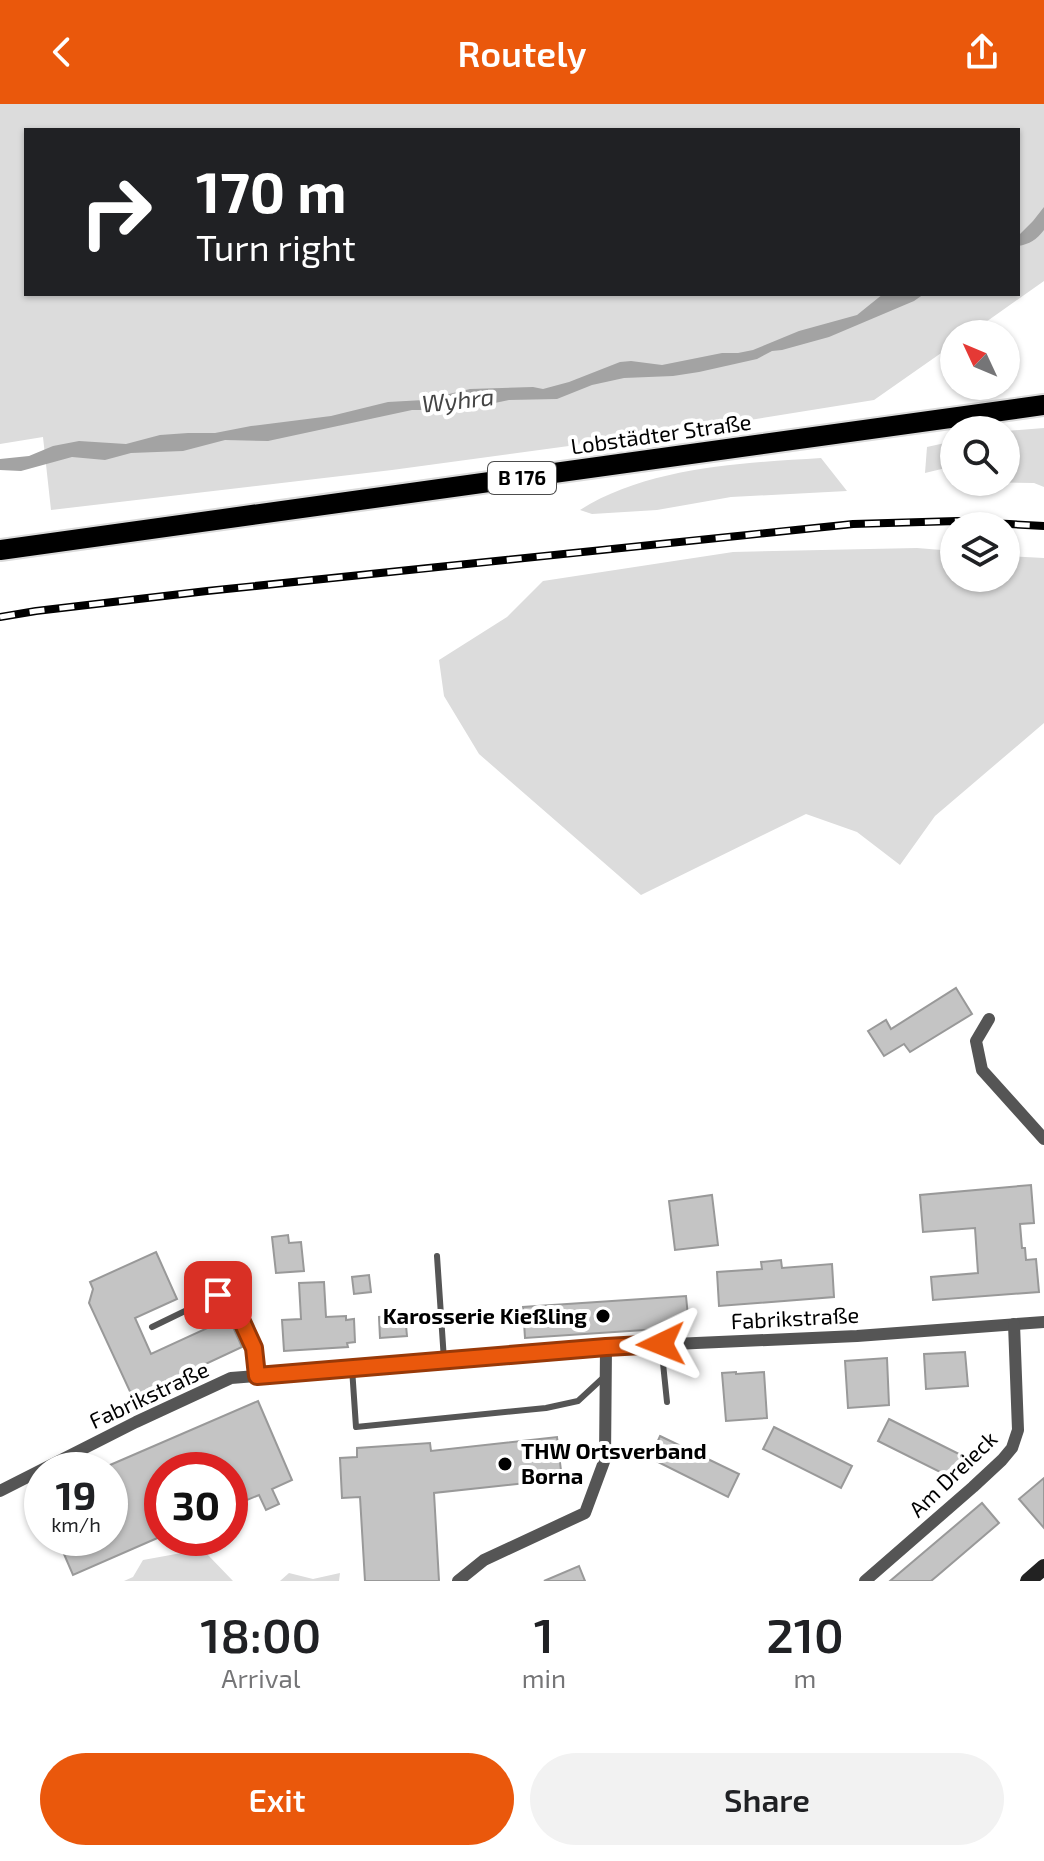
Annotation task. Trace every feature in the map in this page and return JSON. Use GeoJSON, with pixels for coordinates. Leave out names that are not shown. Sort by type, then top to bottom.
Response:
{"type":"FeatureCollection","features":[{"type":"Feature","properties":{"kind":"main road","name":"Lobstädter Straße"},"geometry":{"type":"LineString","coordinates":[[0,550],[1044,405]]}},
{"type":"Feature","properties":{"kind":"main road"},"geometry":{"type":"LineString","coordinates":[[1028,1581],[1044,1567]]}},
{"type":"Feature","properties":{"kind":"street"},"geometry":{"type":"LineString","coordinates":[[989,1019],[976,1041],[982,1070],[1044,1139]]}},
{"type":"Feature","properties":{"kind":"street","name":"Fabrikstraße"},"geometry":{"type":"LineString","coordinates":[[0,1491],[231,1378],[606,1347],[857,1336],[1044,1322]]}},
{"type":"Feature","properties":{"kind":"street","name":"Am Dreieck"},"geometry":{"type":"LineString","coordinates":[[865,1581],[993,1469],[1012,1448],[1018,1430],[1014,1324]]}},
{"type":"Feature","properties":{"kind":"street"},"geometry":{"type":"LineString","coordinates":[[458,1581],[484,1560],[585,1513],[605,1459],[606,1347]]}},
{"type":"Feature","properties":{"kind":"lane"},"geometry":{"type":"LineString","coordinates":[[437,1256],[444,1360]]}},
{"type":"Feature","properties":{"kind":"lane"},"geometry":{"type":"LineString","coordinates":[[152,1327],[218,1295],[233,1302],[254,1348],[257,1376]]}},
{"type":"Feature","properties":{"kind":"lane"},"geometry":{"type":"LineString","coordinates":[[661,1344],[667,1402]]}},
{"type":"Feature","properties":{"kind":"lane"},"geometry":{"type":"LineString","coordinates":[[352,1368],[356,1427],[546,1408],[578,1401],[606,1376]]}},
{"type":"Feature","properties":{"kind":"shaded area"},"geometry":{"type":"Polygon","coordinates":[[[0,104],[1044,104],[1044,281],[989,320],[940,320],[940,354],[874,400],[694,429],[392,470],[51,510],[43,437],[0,444],[0,104]]]}},
{"type":"Feature","properties":{"kind":"shaded area"},"geometry":{"type":"Polygon","coordinates":[[[1044,428],[1044,487],[1020,483],[1020,430],[1044,428]]]}},
{"type":"Feature","properties":{"kind":"shaded area"},"geometry":{"type":"Polygon","coordinates":[[[940,444],[940,469],[925,473],[927,447],[940,444]]]}},
{"type":"Feature","properties":{"kind":"shaded area"},"geometry":{"type":"Polygon","coordinates":[[[821,458],[847,491],[731,497],[657,510],[592,514],[580,510],[635,484],[665,476],[728,465],[821,458]]]}},
{"type":"Feature","properties":{"kind":"shaded area"},"geometry":{"type":"Polygon","coordinates":[[[940,550],[940,592],[1020,592],[1020,557],[1044,558],[1044,723],[935,816],[900,865],[857,832],[806,814],[641,895],[479,754],[444,696],[439,660],[507,617],[543,581],[733,552],[940,550]]]}},
{"type":"Feature","properties":{"kind":"shaded area"},"geometry":{"type":"Polygon","coordinates":[[[165,1556],[209,1556],[233,1581],[124,1581],[133,1577],[143,1560],[165,1556]]]}},
{"type":"Feature","properties":{"kind":"shaded area"},"geometry":{"type":"Polygon","coordinates":[[[289,1573],[313,1579],[340,1573],[339,1581],[280,1581],[289,1573]]]}},
{"type":"Feature","properties":{"kind":"water"},"geometry":{"type":"Polygon","coordinates":[[[1044,207],[1044,230],[1032,241],[1020,246],[1020,234],[1044,207]]]}},
{"type":"Feature","properties":{"kind":"water","name":"Wyhra"},"geometry":{"type":"Polygon","coordinates":[[[881,296],[921,296],[829,337],[772,351],[757,359],[673,376],[624,378],[592,385],[557,399],[509,400],[450,410],[412,410],[268,441],[225,440],[183,451],[131,453],[105,460],[72,457],[21,471],[0,470],[0,459],[29,456],[53,446],[79,441],[126,444],[160,435],[215,433],[331,416],[388,402],[424,400],[470,389],[543,389],[620,362],[662,365],[753,350],[799,331],[857,315],[881,296]]]}},
{"type":"Feature","properties":{"kind":"building"},"geometry":{"type":"Polygon","coordinates":[[[956,988],[972,1014],[910,1052],[904,1044],[884,1056],[868,1031],[886,1020],[891,1029],[956,988]]]}},
{"type":"Feature","properties":{"kind":"building"},"geometry":{"type":"Polygon","coordinates":[[[1031,1185],[1034,1223],[1020,1224],[1026,1260],[1036,1259],[1039,1292],[933,1300],[931,1277],[978,1273],[975,1228],[923,1232],[920,1195],[1031,1185]]]}},
{"type":"Feature","properties":{"kind":"building"},"geometry":{"type":"Polygon","coordinates":[[[712,1195],[718,1245],[675,1250],[669,1201],[712,1195]]]}},
{"type":"Feature","properties":{"kind":"building"},"geometry":{"type":"Polygon","coordinates":[[[288,1235],[289,1243],[301,1242],[304,1271],[276,1273],[272,1237],[288,1235]]]}},
{"type":"Feature","properties":{"kind":"building"},"geometry":{"type":"Polygon","coordinates":[[[156,1252],[177,1299],[135,1318],[151,1354],[229,1318],[242,1347],[133,1398],[89,1303],[93,1289],[90,1282],[156,1252]]]}},
{"type":"Feature","properties":{"kind":"building"},"geometry":{"type":"Polygon","coordinates":[[[781,1260],[782,1268],[832,1264],[834,1297],[719,1306],[717,1272],[762,1269],[761,1262],[781,1260]]]}},
{"type":"Feature","properties":{"kind":"building"},"geometry":{"type":"Polygon","coordinates":[[[369,1275],[371,1292],[354,1294],[352,1277],[369,1275]]]}},
{"type":"Feature","properties":{"kind":"building"},"geometry":{"type":"Polygon","coordinates":[[[324,1282],[326,1317],[346,1316],[346,1320],[354,1319],[355,1342],[347,1343],[348,1347],[284,1351],[282,1320],[301,1319],[299,1283],[324,1282]]]}},
{"type":"Feature","properties":{"kind":"building"},"geometry":{"type":"Polygon","coordinates":[[[686,1296],[689,1327],[525,1338],[523,1307],[686,1296]]]}},
{"type":"Feature","properties":{"kind":"building"},"geometry":{"type":"Polygon","coordinates":[[[405,1315],[407,1336],[380,1338],[379,1317],[405,1315]]]}},
{"type":"Feature","properties":{"kind":"building"},"geometry":{"type":"Polygon","coordinates":[[[965,1352],[968,1386],[926,1389],[924,1354],[965,1352]]]}},
{"type":"Feature","properties":{"kind":"building"},"geometry":{"type":"Polygon","coordinates":[[[887,1358],[889,1405],[848,1408],[845,1361],[887,1358]]]}},
{"type":"Feature","properties":{"kind":"building"},"geometry":{"type":"Polygon","coordinates":[[[764,1372],[767,1418],[726,1421],[722,1373],[764,1372]]]}},
{"type":"Feature","properties":{"kind":"building"},"geometry":{"type":"Polygon","coordinates":[[[258,1401],[292,1480],[272,1489],[279,1504],[266,1510],[259,1495],[248,1500],[248,1452],[144,1452],[144,1544],[128,1551],[128,1457],[258,1401]]]}},
{"type":"Feature","properties":{"kind":"building"},"geometry":{"type":"Polygon","coordinates":[[[889,1419],[967,1458],[956,1480],[878,1441],[889,1419]]]}},
{"type":"Feature","properties":{"kind":"building"},"geometry":{"type":"Polygon","coordinates":[[[774,1427],[852,1466],[841,1488],[763,1449],[774,1427]]]}},
{"type":"Feature","properties":{"kind":"building"},"geometry":{"type":"Polygon","coordinates":[[[660,1436],[739,1474],[728,1497],[650,1458],[660,1436]]]}},
{"type":"Feature","properties":{"kind":"building"},"geometry":{"type":"Polygon","coordinates":[[[557,1437],[562,1479],[434,1493],[439,1581],[365,1581],[360,1497],[342,1498],[340,1458],[357,1457],[357,1448],[430,1443],[431,1451],[557,1437]]]}},
{"type":"Feature","properties":{"kind":"building"},"geometry":{"type":"Polygon","coordinates":[[[1044,1478],[1044,1528],[1019,1499],[1044,1478]]]}},
{"type":"Feature","properties":{"kind":"building"},"geometry":{"type":"Polygon","coordinates":[[[982,1503],[999,1523],[937,1576],[931,1581],[890,1581],[982,1503]]]}},
{"type":"Feature","properties":{"kind":"building"},"geometry":{"type":"Polygon","coordinates":[[[65,1556],[116,1556],[73,1575],[65,1556]]]}},
{"type":"Feature","properties":{"kind":"building"},"geometry":{"type":"Polygon","coordinates":[[[579,1566],[585,1581],[544,1581],[579,1566]]]}},
{"type":"Feature","properties":{"kind":"railway"},"geometry":{"type":"LineString","coordinates":[[0,617],[207,591],[853,524],[957,521],[1044,526]]}},
{"type":"Feature","properties":{"kind":"place","name":"Karosserie Kießling"},"geometry":{"type":"Point","coordinates":[603,1316]}},
{"type":"Feature","properties":{"kind":"place","name":"THW Ortsverband Borna"},"geometry":{"type":"Point","coordinates":[505,1464]}},
{"type":"Feature","properties":{"kind":"route"},"geometry":{"type":"LineString","coordinates":[[218,1295],[233,1302],[254,1348],[257,1376],[661,1344]]}}]}
